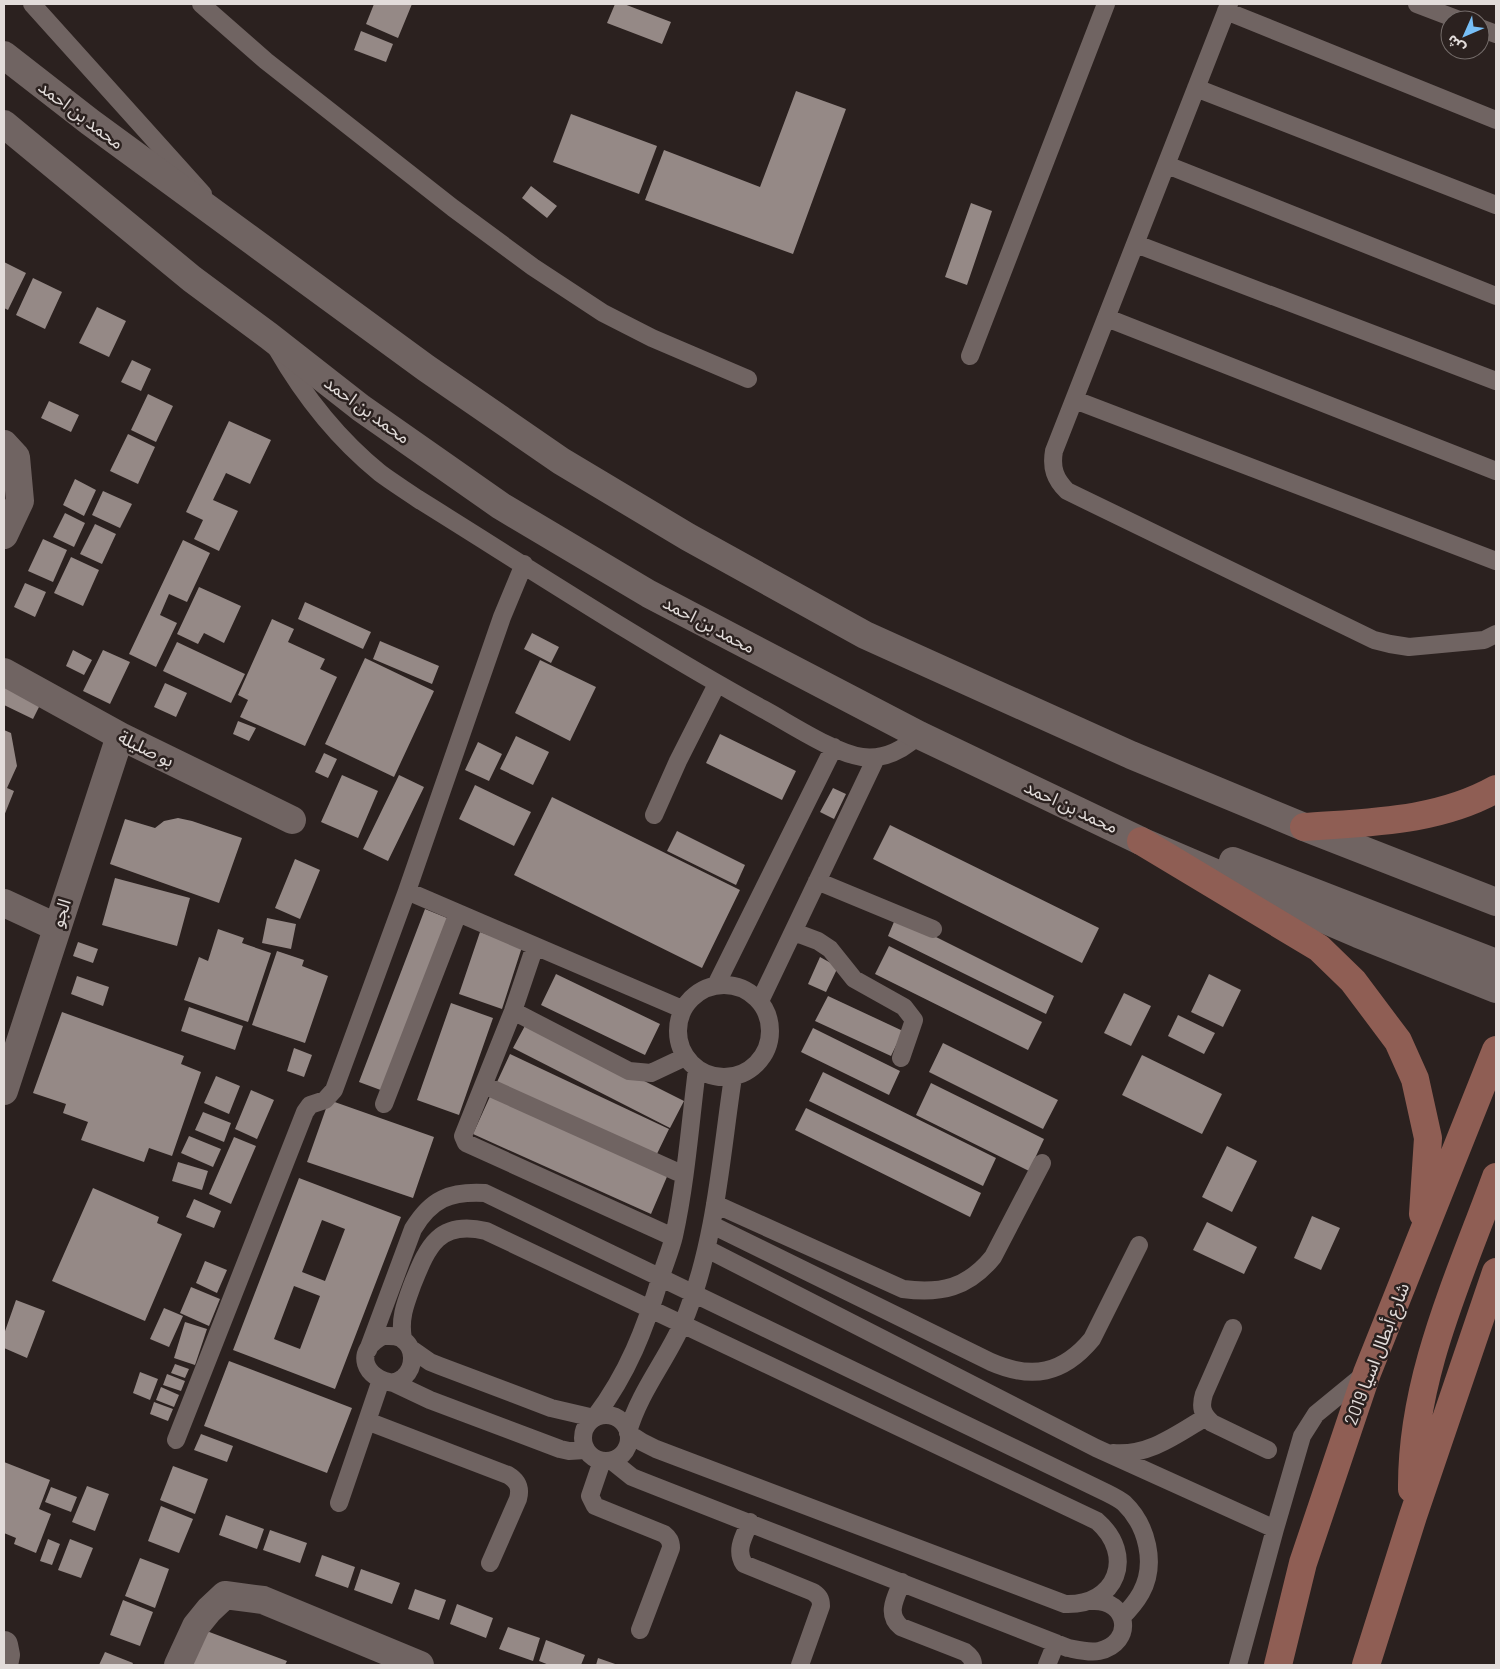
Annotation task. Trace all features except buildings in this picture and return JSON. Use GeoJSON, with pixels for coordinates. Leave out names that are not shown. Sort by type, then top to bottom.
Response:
{"type":"FeatureCollection","features":[{"type":"Feature","properties":{"kind":"main road"},"geometry":{"type":"LineString","coordinates":[[1304,827],[1403,819],[1434,814],[1466,803],[1496,789]]}},
{"type":"Feature","properties":{"kind":"main road"},"geometry":{"type":"LineString","coordinates":[[1141,841],[1319,948],[1353,981],[1398,1041],[1415,1079],[1428,1138],[1421,1240]]}},
{"type":"Feature","properties":{"kind":"main road","name":"شارع أبطال اسيا 2019"},"geometry":{"type":"LineString","coordinates":[[1278,1665],[1303,1564],[1367,1373],[1496,1050]]}},
{"type":"Feature","properties":{"kind":"main road"},"geometry":{"type":"LineString","coordinates":[[1412,1516],[1415,1438],[1422,1394],[1433,1349],[1496,1177]]}},
{"type":"Feature","properties":{"kind":"main road"},"geometry":{"type":"LineString","coordinates":[[1366,1665],[1412,1516],[1496,1272]]}},
{"type":"Feature","properties":{"kind":"street","name":"محمد بن احمد"},"geometry":{"type":"LineString","coordinates":[[4,55],[90,122],[426,368],[560,461],[688,537],[865,635],[1131,756],[1304,827],[1496,902]]}},
{"type":"Feature","properties":{"kind":"street","name":"محمد بن احمد"},"geometry":{"type":"LineString","coordinates":[[4,124],[192,279],[361,408],[501,506],[650,594],[919,735],[1141,841],[1358,934],[1496,989]]}},
{"type":"Feature","properties":{"kind":"street"},"geometry":{"type":"LineString","coordinates":[[4,444],[16,457],[20,501],[4,535]]}},
{"type":"Feature","properties":{"kind":"street","name":"بو صليلة"},"geometry":{"type":"LineString","coordinates":[[4,672],[120,736],[292,820]]}},
{"type":"Feature","properties":{"kind":"street","name":"الجو"},"geometry":{"type":"LineString","coordinates":[[4,1091],[56,927],[120,736]]}},
{"type":"Feature","properties":{"kind":"street"},"geometry":{"type":"LineString","coordinates":[[1176,855],[1210,852],[1496,963]]}},
{"type":"Feature","properties":{"kind":"street"},"geometry":{"type":"LineString","coordinates":[[4,903],[56,927]]}},
{"type":"Feature","properties":{"kind":"street"},"geometry":{"type":"LineString","coordinates":[[178,1665],[196,1626],[225,1595],[262,1600],[420,1665]]}},
{"type":"Feature","properties":{"kind":"street"},"geometry":{"type":"LineString","coordinates":[[4,1645],[6,1655],[4,1665]]}},
{"type":"Feature","properties":{"kind":"lane"},"geometry":{"type":"LineString","coordinates":[[32,4],[185,173],[227,223]]}},
{"type":"Feature","properties":{"kind":"lane"},"geometry":{"type":"LineString","coordinates":[[201,4],[266,61],[453,208],[532,267],[603,313],[652,338],[748,379]]}},
{"type":"Feature","properties":{"kind":"lane"},"geometry":{"type":"LineString","coordinates":[[970,356],[1106,4]]}},
{"type":"Feature","properties":{"kind":"lane"},"geometry":{"type":"LineString","coordinates":[[1416,4],[1440,13]]}},
{"type":"Feature","properties":{"kind":"lane"},"geometry":{"type":"LineString","coordinates":[[1496,120],[1227,7],[1054,451],[1052,462],[1054,473],[1059,483],[1067,491],[1374,640],[1409,647],[1484,640],[1496,634]]}},
{"type":"Feature","properties":{"kind":"lane"},"geometry":{"type":"LineString","coordinates":[[1196,88],[1496,205]]}},
{"type":"Feature","properties":{"kind":"lane"},"geometry":{"type":"LineString","coordinates":[[1167,165],[1496,296]]}},
{"type":"Feature","properties":{"kind":"lane"},"geometry":{"type":"LineString","coordinates":[[1136,244],[1496,381]]}},
{"type":"Feature","properties":{"kind":"lane"},"geometry":{"type":"LineString","coordinates":[[1107,318],[1496,471]]}},
{"type":"Feature","properties":{"kind":"lane"},"geometry":{"type":"LineString","coordinates":[[269,336],[291,374],[317,411],[348,444],[381,474],[418,499],[717,684],[834,747],[861,757],[876,758],[892,754],[907,746],[919,735]]}},
{"type":"Feature","properties":{"kind":"lane"},"geometry":{"type":"LineString","coordinates":[[1075,400],[1496,561]]}},
{"type":"Feature","properties":{"kind":"lane"},"geometry":{"type":"LineString","coordinates":[[176,1440],[305,1112],[310,1105],[325,1100],[334,1090],[502,618],[524,564]]}},
{"type":"Feature","properties":{"kind":"lane"},"geometry":{"type":"LineString","coordinates":[[654,815],[678,760],[717,684]]}},
{"type":"Feature","properties":{"kind":"lane"},"geometry":{"type":"LineString","coordinates":[[716,985],[834,747]]}},
{"type":"Feature","properties":{"kind":"lane"},"geometry":{"type":"LineString","coordinates":[[760,1001],[876,758]]}},
{"type":"Feature","properties":{"kind":"lane"},"geometry":{"type":"LineString","coordinates":[[817,881],[933,929]]}},
{"type":"Feature","properties":{"kind":"lane"},"geometry":{"type":"LineString","coordinates":[[406,891],[682,1009]]}},
{"type":"Feature","properties":{"kind":"lane"},"geometry":{"type":"LineString","coordinates":[[384,1104],[458,913]]}},
{"type":"Feature","properties":{"kind":"lane"},"geometry":{"type":"LineString","coordinates":[[794,932],[818,940],[830,948],[854,978],[904,1007],[914,1020],[901,1058]]}},
{"type":"Feature","properties":{"kind":"lane"},"geometry":{"type":"LineString","coordinates":[[535,946],[513,1010],[463,1136],[466,1144],[673,1237]]}},
{"type":"Feature","properties":{"kind":"lane"},"geometry":{"type":"LineString","coordinates":[[716,985],[732,985],[747,991],[760,1001],[769,1018],[770,1038],[764,1056],[751,1070],[733,1077],[720,1078],[708,1075],[691,1063],[678,1042],[677,1025],[682,1009],[691,998],[703,989],[716,985]]}},
{"type":"Feature","properties":{"kind":"lane"},"geometry":{"type":"LineString","coordinates":[[513,1010],[629,1071],[652,1073],[691,1063]]}},
{"type":"Feature","properties":{"kind":"lane"},"geometry":{"type":"LineString","coordinates":[[628,1432],[656,1449],[1065,1604],[1079,1605],[1102,1600],[1110,1603],[1118,1609],[1122,1617],[1124,1628],[1120,1639],[1112,1646],[1099,1651],[1083,1651],[1056,1643],[632,1477],[607,1461],[592,1458],[585,1450],[582,1438],[586,1426],[595,1418],[618,1386],[635,1351],[655,1298],[673,1237],[684,1175],[691,1063]]}},
{"type":"Feature","properties":{"kind":"lane"},"geometry":{"type":"LineString","coordinates":[[628,1432],[642,1394],[671,1347],[686,1315],[698,1282],[712,1225],[733,1077]]}},
{"type":"Feature","properties":{"kind":"lane"},"geometry":{"type":"LineString","coordinates":[[484,1084],[684,1175]]}},
{"type":"Feature","properties":{"kind":"lane"},"geometry":{"type":"LineString","coordinates":[[715,1204],[903,1289],[922,1292],[940,1291],[958,1286],[972,1278],[993,1257],[1042,1163]]}},
{"type":"Feature","properties":{"kind":"lane"},"geometry":{"type":"LineString","coordinates":[[585,1450],[560,1450],[376,1378],[369,1370],[366,1360],[368,1350],[413,1229],[422,1215],[434,1203],[450,1195],[467,1192],[485,1193],[1107,1493],[1123,1503],[1136,1518],[1144,1535],[1149,1553],[1148,1572],[1142,1591],[1134,1605],[1122,1617]]}},
{"type":"Feature","properties":{"kind":"lane"},"geometry":{"type":"LineString","coordinates":[[712,1225],[991,1362],[1006,1369],[1022,1372],[1054,1369],[1069,1362],[1082,1351],[1092,1339],[1139,1245]]}},
{"type":"Feature","properties":{"kind":"lane"},"geometry":{"type":"LineString","coordinates":[[339,1503],[367,1421],[388,1382],[405,1377],[411,1368],[413,1358],[401,1329],[403,1310],[424,1256],[440,1236],[463,1228],[486,1231],[1097,1521],[1107,1530],[1114,1542],[1118,1555],[1117,1569],[1112,1582],[1104,1593],[1092,1601]]}},
{"type":"Feature","properties":{"kind":"lane"},"geometry":{"type":"LineString","coordinates":[[707,1249],[1096,1448],[1275,1529]]}},
{"type":"Feature","properties":{"kind":"lane"},"geometry":{"type":"LineString","coordinates":[[1233,1328],[1204,1394],[1202,1410],[1212,1423],[1268,1450]]}},
{"type":"Feature","properties":{"kind":"lane"},"geometry":{"type":"LineString","coordinates":[[368,1350],[374,1341],[383,1336],[393,1336],[430,1362],[551,1408],[595,1418],[606,1415],[618,1418],[626,1427],[629,1442],[626,1450],[620,1457],[607,1461],[590,1496],[595,1506],[664,1534],[671,1543],[672,1548],[640,1630]]}},
{"type":"Feature","properties":{"kind":"lane"},"geometry":{"type":"LineString","coordinates":[[1238,1665],[1302,1436],[1316,1414],[1367,1373]]}},
{"type":"Feature","properties":{"kind":"lane"},"geometry":{"type":"LineString","coordinates":[[1096,1448],[1112,1453],[1127,1454],[1143,1451],[1158,1445],[1206,1417]]}},
{"type":"Feature","properties":{"kind":"lane"},"geometry":{"type":"LineString","coordinates":[[367,1421],[514,1478],[520,1492],[518,1500],[490,1564]]}},
{"type":"Feature","properties":{"kind":"lane"},"geometry":{"type":"LineString","coordinates":[[750,1522],[740,1546],[740,1553],[744,1564],[813,1592],[821,1601],[800,1665]]}},
{"type":"Feature","properties":{"kind":"lane"},"geometry":{"type":"LineString","coordinates":[[902,1582],[892,1608],[892,1614],[897,1624],[965,1652],[970,1656],[974,1665]]}},
{"type":"Feature","properties":{"kind":"lane"},"geometry":{"type":"LineString","coordinates":[[1047,1665],[1056,1643]]}}]}
